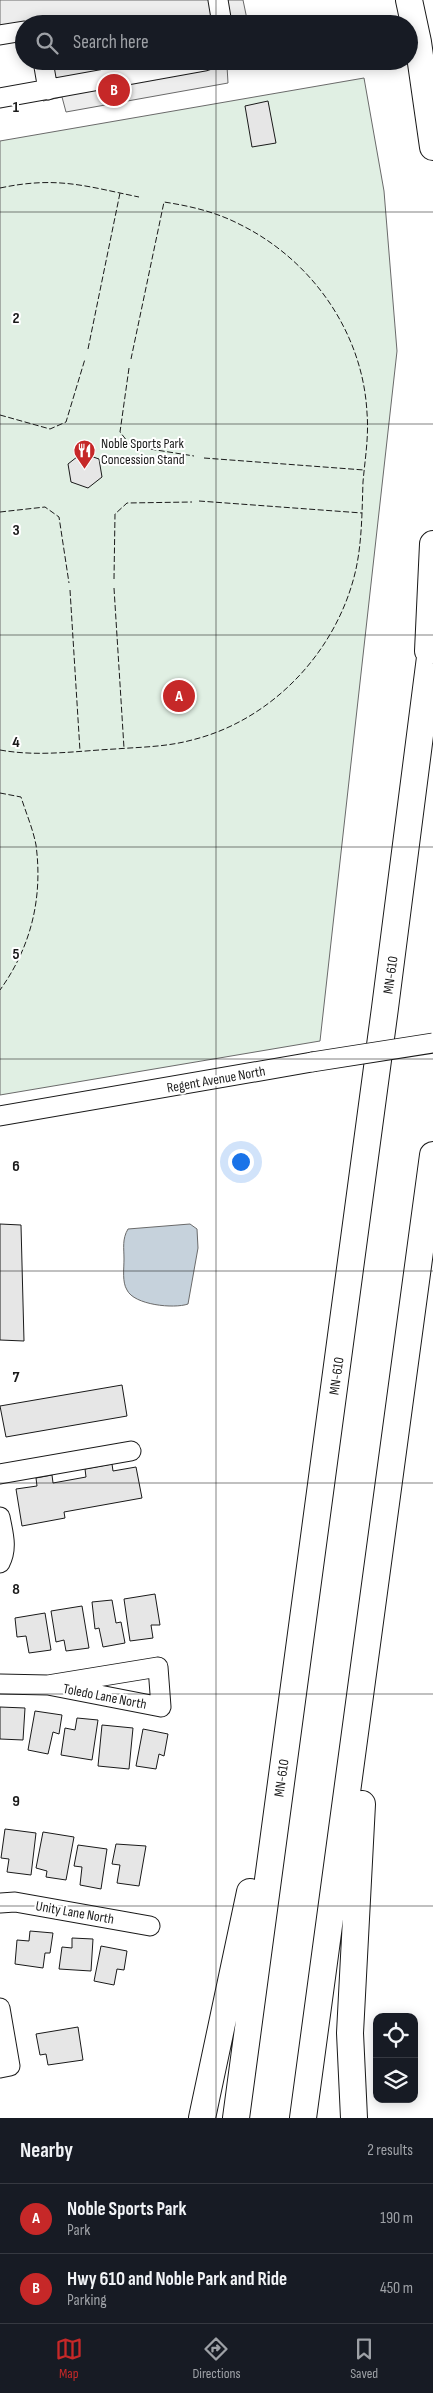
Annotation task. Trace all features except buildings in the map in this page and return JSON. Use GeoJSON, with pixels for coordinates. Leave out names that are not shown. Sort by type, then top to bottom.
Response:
{"type":"FeatureCollection","features":[{"type":"Feature","properties":{"kind":"highway"},"geometry":{"type":"LineString","coordinates":[[409,0],[412,15]]}},
{"type":"Feature","properties":{"kind":"highway"},"geometry":{"type":"LineString","coordinates":[[418,42],[433,147]]}},
{"type":"Feature","properties":{"kind":"highway"},"geometry":{"type":"LineString","coordinates":[[426,699],[433,544]]}},
{"type":"Feature","properties":{"kind":"highway","name":"MN-610"},"geometry":{"type":"LineString","coordinates":[[236,2118],[426,699],[433,634]]}},
{"type":"Feature","properties":{"kind":"highway"},"geometry":{"type":"LineString","coordinates":[[303,2118],[433,1155]]}},
{"type":"Feature","properties":{"kind":"highway"},"geometry":{"type":"LineString","coordinates":[[354,2118],[350,2033],[357,1873],[381,1539]]}},
{"type":"Feature","properties":{"kind":"highway"},"geometry":{"type":"LineString","coordinates":[[202,2118],[290,1716]]}},
{"type":"Feature","properties":{"kind":"highway"},"geometry":{"type":"LineString","coordinates":[[352,2072],[361,2118]]}},
{"type":"Feature","properties":{"kind":"street"},"geometry":{"type":"LineString","coordinates":[[218,0],[220,15]]}},
{"type":"Feature","properties":{"kind":"street"},"geometry":{"type":"LineString","coordinates":[[0,35],[15,32]]}},
{"type":"Feature","properties":{"kind":"street"},"geometry":{"type":"LineString","coordinates":[[45,70],[48,90]]}},
{"type":"Feature","properties":{"kind":"street"},"geometry":{"type":"LineString","coordinates":[[0,98],[156,70]]}},
{"type":"Feature","properties":{"kind":"street","name":"Regent Avenue North"},"geometry":{"type":"LineString","coordinates":[[0,1116],[433,1043]]}},
{"type":"Feature","properties":{"kind":"street"},"geometry":{"type":"LineString","coordinates":[[0,1474],[131,1451]]}},
{"type":"Feature","properties":{"kind":"street"},"geometry":{"type":"LineString","coordinates":[[0,1517],[5,1545],[4,1555],[0,1562]]}},
{"type":"Feature","properties":{"kind":"street","name":"Toledo Lane North"},"geometry":{"type":"LineString","coordinates":[[0,1684],[48,1685],[161,1707],[158,1667],[48,1685]]}},
{"type":"Feature","properties":{"kind":"street","name":"Unity Lane North"},"geometry":{"type":"LineString","coordinates":[[0,1903],[15,1902],[150,1926]]}},
{"type":"Feature","properties":{"kind":"street"},"geometry":{"type":"LineString","coordinates":[[0,2008],[5,2067]]}},
{"type":"Feature","properties":{"kind":"green space"},"geometry":{"type":"Polygon","coordinates":[[[364,78],[384,191],[397,351],[320,1041],[0,1095],[0,141],[364,78]]]}},
{"type":"Feature","properties":{"kind":"shaded area"},"geometry":{"type":"Polygon","coordinates":[[[0,0],[243,0],[246,15],[15,15],[15,31],[0,43],[0,0]]]}},
{"type":"Feature","properties":{"kind":"shaded area"},"geometry":{"type":"Polygon","coordinates":[[[37,70],[227,70],[228,83],[66,112],[62,97],[43,101],[37,70]]]}},
{"type":"Feature","properties":{"kind":"shaded area"},"geometry":{"type":"Polygon","coordinates":[[[190,1224],[197,1229],[198,1248],[188,1304],[164,1306],[146,1302],[131,1295],[124,1283],[124,1244],[128,1229],[190,1224]]]}},
{"type":"Feature","properties":{"kind":"fence"},"geometry":{"type":"LineString","coordinates":[[0,188],[20,184],[71,184],[139,197]]}},
{"type":"Feature","properties":{"kind":"fence"},"geometry":{"type":"LineString","coordinates":[[88,349],[120,193]]}},
{"type":"Feature","properties":{"kind":"fence"},"geometry":{"type":"LineString","coordinates":[[0,750],[43,753],[154,746],[192,740],[222,730],[249,716],[275,698],[298,677],[318,653],[334,627],[347,599],[356,569],[359,548],[367,439],[367,413],[363,383],[355,354],[344,327],[328,301],[310,278],[289,257],[265,239],[239,224],[203,210],[164,202],[131,359]]}},
{"type":"Feature","properties":{"kind":"fence"},"geometry":{"type":"LineString","coordinates":[[0,415],[50,429],[66,422],[85,359]]}},
{"type":"Feature","properties":{"kind":"fence"},"geometry":{"type":"LineString","coordinates":[[129,368],[120,432],[131,446],[194,456]]}},
{"type":"Feature","properties":{"kind":"fence"},"geometry":{"type":"LineString","coordinates":[[204,458],[364,470]]}},
{"type":"Feature","properties":{"kind":"fence"},"geometry":{"type":"LineString","coordinates":[[199,501],[362,513]]}},
{"type":"Feature","properties":{"kind":"fence"},"geometry":{"type":"LineString","coordinates":[[114,579],[115,514],[127,503],[192,502]]}},
{"type":"Feature","properties":{"kind":"fence"},"geometry":{"type":"LineString","coordinates":[[0,512],[45,507],[59,517],[69,583]]}},
{"type":"Feature","properties":{"kind":"fence"},"geometry":{"type":"LineString","coordinates":[[114,588],[124,748]]}},
{"type":"Feature","properties":{"kind":"fence"},"geometry":{"type":"LineString","coordinates":[[70,590],[80,751]]}},
{"type":"Feature","properties":{"kind":"fence"},"geometry":{"type":"LineString","coordinates":[[0,793],[21,797],[35,839],[38,865],[36,903],[27,939],[20,957],[0,990]]}},
{"type":"Feature","properties":{"kind":"place","name":"Hwy 610 and Noble Park and Ride"},"geometry":{"type":"Point","coordinates":[114,90]}},
{"type":"Feature","properties":{"kind":"place","name":"Noble Sports Park Concession Stand"},"geometry":{"type":"Point","coordinates":[85,470]}},
{"type":"Feature","properties":{"kind":"place","name":"Noble Sports Park"},"geometry":{"type":"Point","coordinates":[179,696]}}]}
